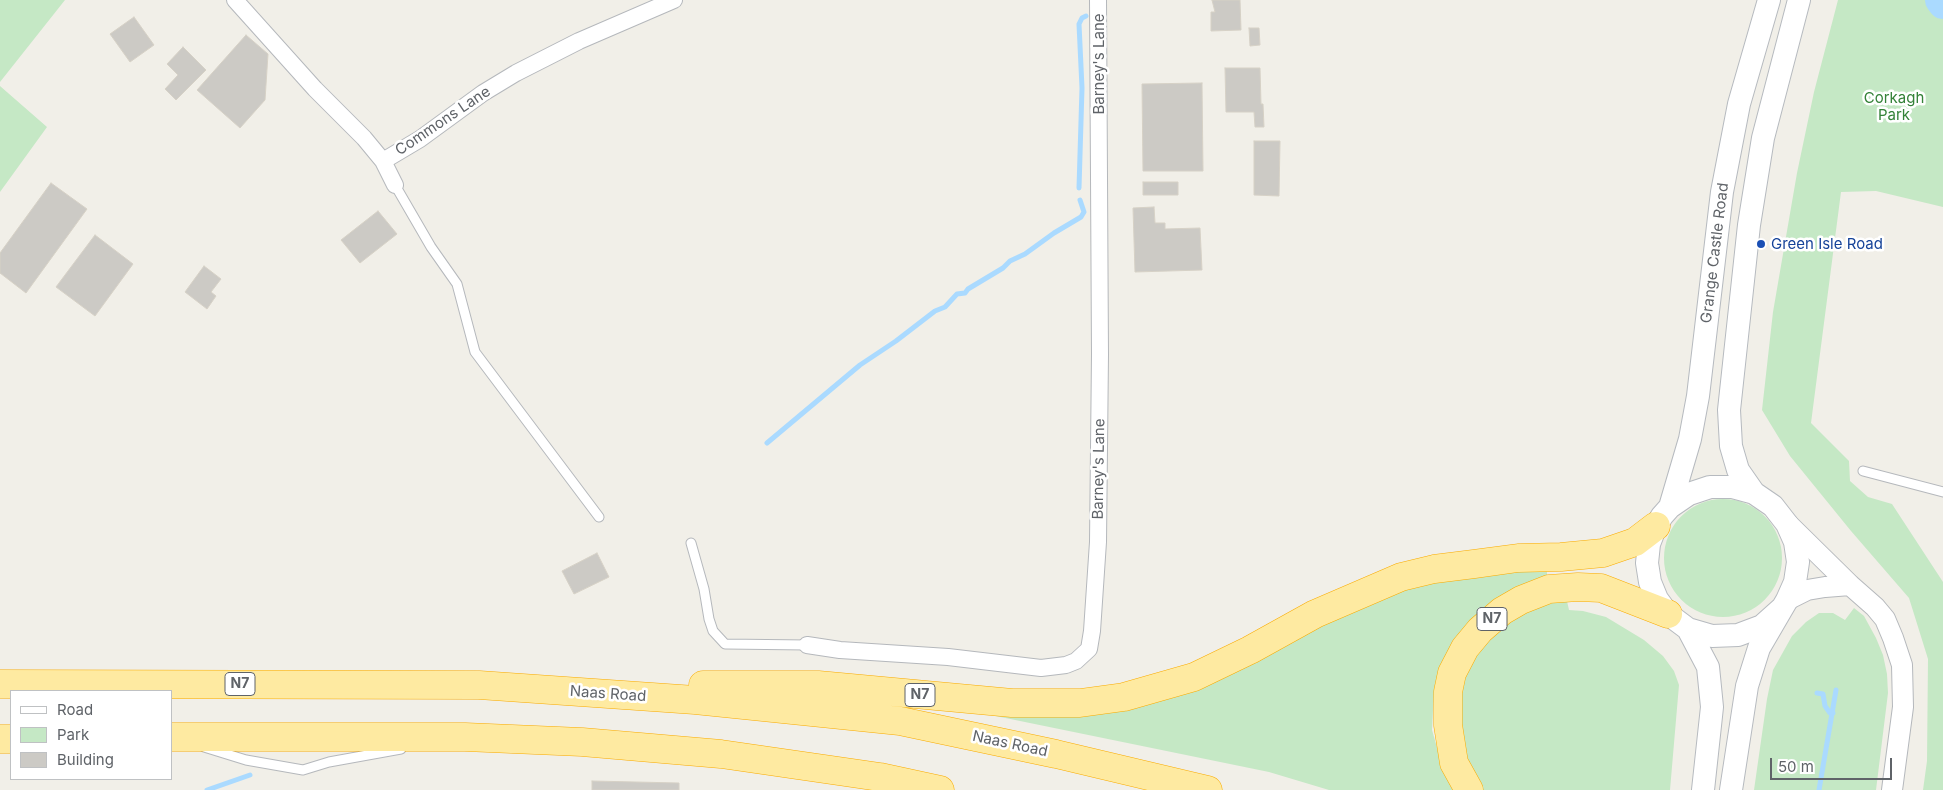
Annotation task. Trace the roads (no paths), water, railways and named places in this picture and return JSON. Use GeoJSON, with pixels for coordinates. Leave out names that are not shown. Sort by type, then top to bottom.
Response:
{"type":"FeatureCollection","features":[{"type":"Feature","properties":{"kind":"highway","name":"N7"},"geometry":{"type":"LineString","coordinates":[[479,684],[818,686],[1012,703],[1080,703],[1124,697],[1194,677],[1242,654],[1315,614],[1402,577],[1500,560],[1604,553],[1634,542],[1663,517]]}},
{"type":"Feature","properties":{"kind":"highway","name":"N7"},"geometry":{"type":"LineString","coordinates":[[1469,790],[1454,763],[1448,725],[1448,692],[1452,673],[1465,648],[1480,630],[1502,611],[1520,600],[1549,589],[1602,588],[1678,621]]}},
{"type":"Feature","properties":{"kind":"highway","name":"Naas Road"},"geometry":{"type":"LineString","coordinates":[[0,684],[479,684],[695,700],[900,721],[1056,754],[1208,790]]}},
{"type":"Feature","properties":{"kind":"highway"},"geometry":{"type":"LineString","coordinates":[[172,737],[465,737],[582,742],[721,754],[880,777],[940,790]]}},
{"type":"Feature","properties":{"kind":"main road","name":"Grange Castle Road"},"geometry":{"type":"LineString","coordinates":[[1703,790],[1712,707],[1708,667],[1678,621],[1657,599],[1650,582],[1647,563],[1649,544],[1663,517],[1690,440],[1698,396],[1722,192],[1738,104],[1769,0]]}},
{"type":"Feature","properties":{"kind":"main road","name":"Grange Castle Road"},"geometry":{"type":"LineString","coordinates":[[1754,493],[1738,470],[1731,446],[1729,410],[1749,225],[1760,157],[1799,0]]}},
{"type":"Feature","properties":{"kind":"main road","name":"Grange Castle Road"},"geometry":{"type":"LineString","coordinates":[[1663,517],[1688,494],[1710,487],[1732,487],[1754,493],[1773,506],[1788,524],[1795,542],[1798,562],[1795,582],[1759,648],[1747,686],[1731,790]]}},
{"type":"Feature","properties":{"kind":"main road","name":"Grange Castle Road"},"geometry":{"type":"LineString","coordinates":[[1678,621],[1712,636],[1738,636],[1762,626],[1784,605]]}},
{"type":"Feature","properties":{"kind":"street","name":"Commons Lane"},"geometry":{"type":"LineString","coordinates":[[235,0],[315,89],[364,138],[383,161],[420,139],[484,93],[516,73],[579,41],[674,0]]}},
{"type":"Feature","properties":{"kind":"street","name":"Barney's Lane"},"geometry":{"type":"LineString","coordinates":[[807,645],[840,650],[948,658],[1041,668],[1066,665],[1076,660],[1089,648],[1092,631],[1098,542],[1100,316],[1098,0]]}},
{"type":"Feature","properties":{"kind":"street"},"geometry":{"type":"LineString","coordinates":[[383,161],[395,185]]}},
{"type":"Feature","properties":{"kind":"street"},"geometry":{"type":"LineString","coordinates":[[1788,524],[1875,607],[1885,619],[1894,638],[1902,665],[1903,707],[1892,790]]}},
{"type":"Feature","properties":{"kind":"street"},"geometry":{"type":"LineString","coordinates":[[1784,605],[1807,590],[1850,585]]}},
{"type":"Feature","properties":{"kind":"lane"},"geometry":{"type":"LineString","coordinates":[[395,185],[431,247],[457,284],[475,352],[599,517]]}},
{"type":"Feature","properties":{"kind":"lane"},"geometry":{"type":"LineString","coordinates":[[1863,471],[1943,492]]}},
{"type":"Feature","properties":{"kind":"lane"},"geometry":{"type":"LineString","coordinates":[[691,543],[704,589],[708,618],[713,631],[725,644],[807,645]]}},
{"type":"Feature","properties":{"kind":"waterway"},"geometry":{"type":"LineString","coordinates":[[1940,0],[1943,4]]}},
{"type":"Feature","properties":{"kind":"waterway"},"geometry":{"type":"LineString","coordinates":[[1079,188],[1082,88],[1079,24],[1082,18],[1086,16]]}},
{"type":"Feature","properties":{"kind":"waterway"},"geometry":{"type":"LineString","coordinates":[[767,443],[860,365],[896,341],[935,311],[945,307],[957,294],[965,293],[968,289],[1003,268],[1010,261],[1025,254],[1054,233],[1081,217],[1084,212],[1080,200]]}},
{"type":"Feature","properties":{"kind":"waterway"},"geometry":{"type":"LineString","coordinates":[[1819,790],[1836,690]]}},
{"type":"Feature","properties":{"kind":"waterway"},"geometry":{"type":"LineString","coordinates":[[1817,693],[1823,694],[1825,706],[1830,713],[1833,713]]}},
{"type":"Feature","properties":{"kind":"waterway"},"geometry":{"type":"LineString","coordinates":[[207,790],[250,775]]}},
{"type":"Feature","properties":{"kind":"place","name":"Green Isle Road"},"geometry":{"type":"Point","coordinates":[1761,244]}},
{"type":"Feature","properties":{"kind":"park label","name":"Corkagh Park"},"geometry":{"type":"Point","coordinates":[1894,106]}}]}
